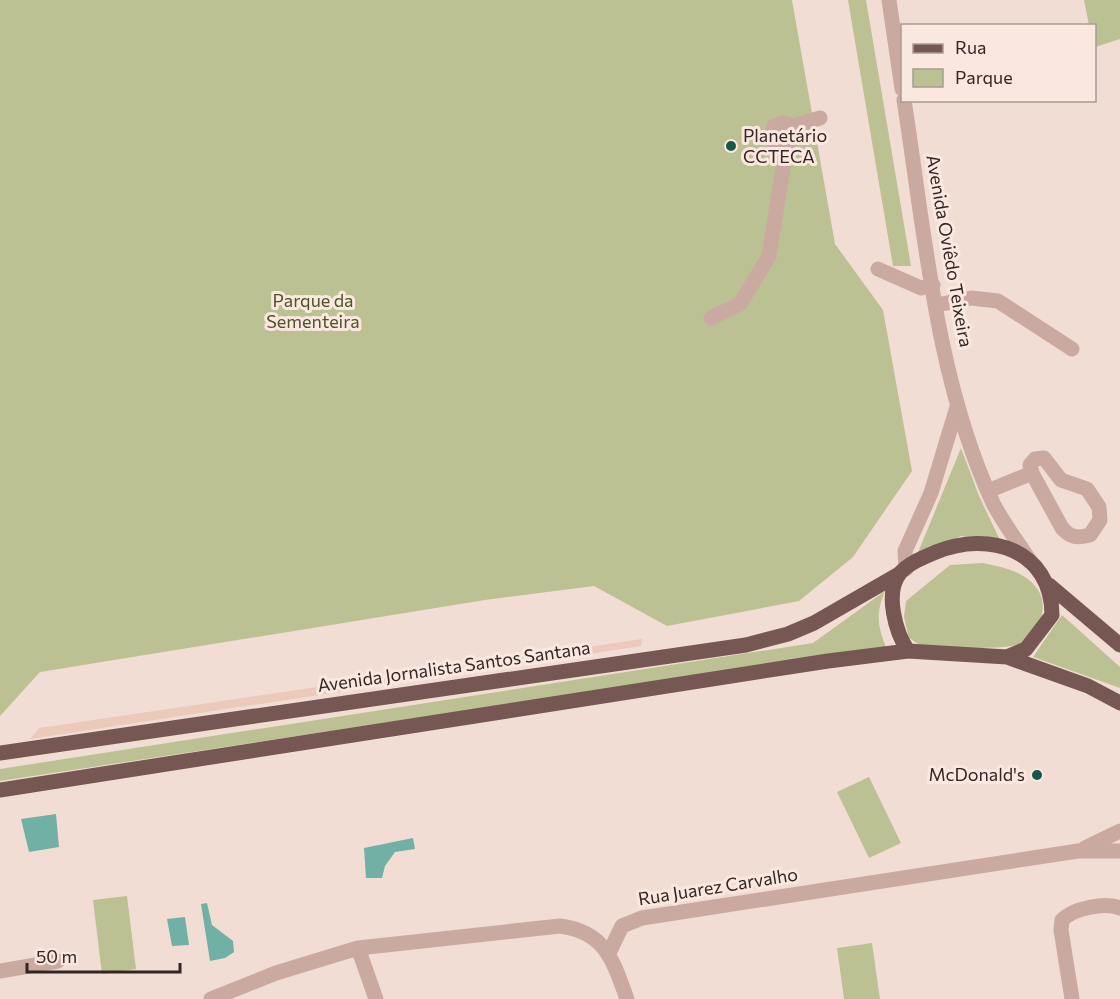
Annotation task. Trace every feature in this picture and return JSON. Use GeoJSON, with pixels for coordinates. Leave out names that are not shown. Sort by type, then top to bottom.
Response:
{"type":"FeatureCollection","features":[{"type":"Feature","properties":{"kind":"main road"},"geometry":{"type":"LineString","coordinates":[[908,651],[900,639],[892,608],[903,572],[919,559],[969,543],[993,543],[1030,561],[1049,585],[1120,645]]}},
{"type":"Feature","properties":{"kind":"main road","name":"Avenida Jornalista Santos Santana"},"geometry":{"type":"LineString","coordinates":[[0,753],[746,645],[788,634],[814,623],[903,572]]}},
{"type":"Feature","properties":{"kind":"main road"},"geometry":{"type":"LineString","coordinates":[[1006,657],[1026,649],[1052,615],[1049,585]]}},
{"type":"Feature","properties":{"kind":"main road"},"geometry":{"type":"LineString","coordinates":[[0,790],[908,651],[1006,657],[1088,686],[1120,703]]}},
{"type":"Feature","properties":{"kind":"street"},"geometry":{"type":"LineString","coordinates":[[889,0],[901,76]]}},
{"type":"Feature","properties":{"kind":"street","name":"Avenida Oviêdo Teixeira"},"geometry":{"type":"LineString","coordinates":[[904,102],[933,285],[957,408],[994,505],[1030,561]]}},
{"type":"Feature","properties":{"kind":"street"},"geometry":{"type":"LineString","coordinates":[[711,318],[740,304],[769,256],[786,149],[794,126],[820,118]]}},
{"type":"Feature","properties":{"kind":"street"},"geometry":{"type":"LineString","coordinates":[[878,268],[921,288],[933,285]]}},
{"type":"Feature","properties":{"kind":"street"},"geometry":{"type":"LineString","coordinates":[[937,305],[971,298],[998,301],[1072,349]]}},
{"type":"Feature","properties":{"kind":"street","name":"Avenida Oviêdo Teixeira"},"geometry":{"type":"LineString","coordinates":[[903,572],[905,551],[931,493],[957,408]]}},
{"type":"Feature","properties":{"kind":"street"},"geometry":{"type":"LineString","coordinates":[[1044,458],[1061,480],[1087,489],[1099,507],[1100,520],[1090,535],[1077,538],[1067,535],[1032,473],[1030,465],[1035,459],[1044,458]]}},
{"type":"Feature","properties":{"kind":"street"},"geometry":{"type":"LineString","coordinates":[[988,491],[1032,473]]}},
{"type":"Feature","properties":{"kind":"street"},"geometry":{"type":"LineString","coordinates":[[1078,851],[1106,840],[1120,831]]}},
{"type":"Feature","properties":{"kind":"street","name":"Rua Juarez Carvalho"},"geometry":{"type":"LineString","coordinates":[[609,953],[622,926],[642,918],[1078,851],[1120,851]]}},
{"type":"Feature","properties":{"kind":"street"},"geometry":{"type":"LineString","coordinates":[[1072,999],[1062,920],[1077,911],[1112,905],[1120,908]]}},
{"type":"Feature","properties":{"kind":"street"},"geometry":{"type":"LineString","coordinates":[[211,999],[276,973],[358,948],[560,926],[583,931],[609,953],[627,999]]}},
{"type":"Feature","properties":{"kind":"street"},"geometry":{"type":"LineString","coordinates":[[358,948],[376,999]]}},
{"type":"Feature","properties":{"kind":"street"},"geometry":{"type":"LineString","coordinates":[[0,971],[58,961]]}},
{"type":"Feature","properties":{"kind":"green space","name":"Parque da Sementeira"},"geometry":{"type":"Polygon","coordinates":[[[0,0],[792,0],[835,244],[883,310],[912,471],[853,557],[799,601],[667,626],[594,586],[485,600],[40,672],[0,716],[0,0]]]}},
{"type":"Feature","properties":{"kind":"green space"},"geometry":{"type":"Polygon","coordinates":[[[848,0],[866,0],[911,266],[893,266],[848,0]]]}},
{"type":"Feature","properties":{"kind":"green space"},"geometry":{"type":"Polygon","coordinates":[[[1084,0],[1120,0],[1120,39],[1096,47],[1096,24],[1089,24],[1084,0]]]}},
{"type":"Feature","properties":{"kind":"green space"},"geometry":{"type":"Polygon","coordinates":[[[961,448],[979,496],[1000,540],[961,536],[917,555],[961,448]]]}},
{"type":"Feature","properties":{"kind":"green space"},"geometry":{"type":"Polygon","coordinates":[[[983,563],[1019,573],[1036,587],[1040,594],[1042,611],[1032,636],[1018,645],[985,648],[928,646],[909,638],[904,617],[906,601],[950,565],[983,563]]]}},
{"type":"Feature","properties":{"kind":"green space"},"geometry":{"type":"Polygon","coordinates":[[[885,591],[879,619],[886,647],[0,781],[0,769],[813,643],[885,591]]]}},
{"type":"Feature","properties":{"kind":"green space"},"geometry":{"type":"Polygon","coordinates":[[[1062,615],[1120,667],[1120,688],[1033,657],[1062,615]]]}},
{"type":"Feature","properties":{"kind":"green space"},"geometry":{"type":"Polygon","coordinates":[[[869,777],[901,843],[869,858],[837,792],[869,777]]]}},
{"type":"Feature","properties":{"kind":"green space"},"geometry":{"type":"Polygon","coordinates":[[[127,896],[136,969],[102,974],[93,900],[127,896]]]}},
{"type":"Feature","properties":{"kind":"green space"},"geometry":{"type":"Polygon","coordinates":[[[872,943],[880,999],[844,999],[837,948],[872,943]]]}},
{"type":"Feature","properties":{"kind":"shaded area"},"geometry":{"type":"Polygon","coordinates":[[[642,639],[641,646],[30,739],[39,728],[642,639]]]}},
{"type":"Feature","properties":{"kind":"water"},"geometry":{"type":"Polygon","coordinates":[[[56,814],[59,847],[29,852],[21,819],[56,814]]]}},
{"type":"Feature","properties":{"kind":"water"},"geometry":{"type":"Polygon","coordinates":[[[413,838],[415,849],[395,852],[385,866],[382,878],[366,878],[364,848],[413,838]]]}},
{"type":"Feature","properties":{"kind":"water"},"geometry":{"type":"Polygon","coordinates":[[[207,903],[212,925],[233,941],[234,952],[225,958],[210,961],[201,904],[207,903]]]}},
{"type":"Feature","properties":{"kind":"water"},"geometry":{"type":"Polygon","coordinates":[[[185,917],[189,945],[172,946],[167,919],[185,917]]]}},
{"type":"Feature","properties":{"kind":"place","name":"Planetário CCTECA"},"geometry":{"type":"Point","coordinates":[731,146]}},
{"type":"Feature","properties":{"kind":"place","name":"McDonald's"},"geometry":{"type":"Point","coordinates":[1037,775]}}]}
